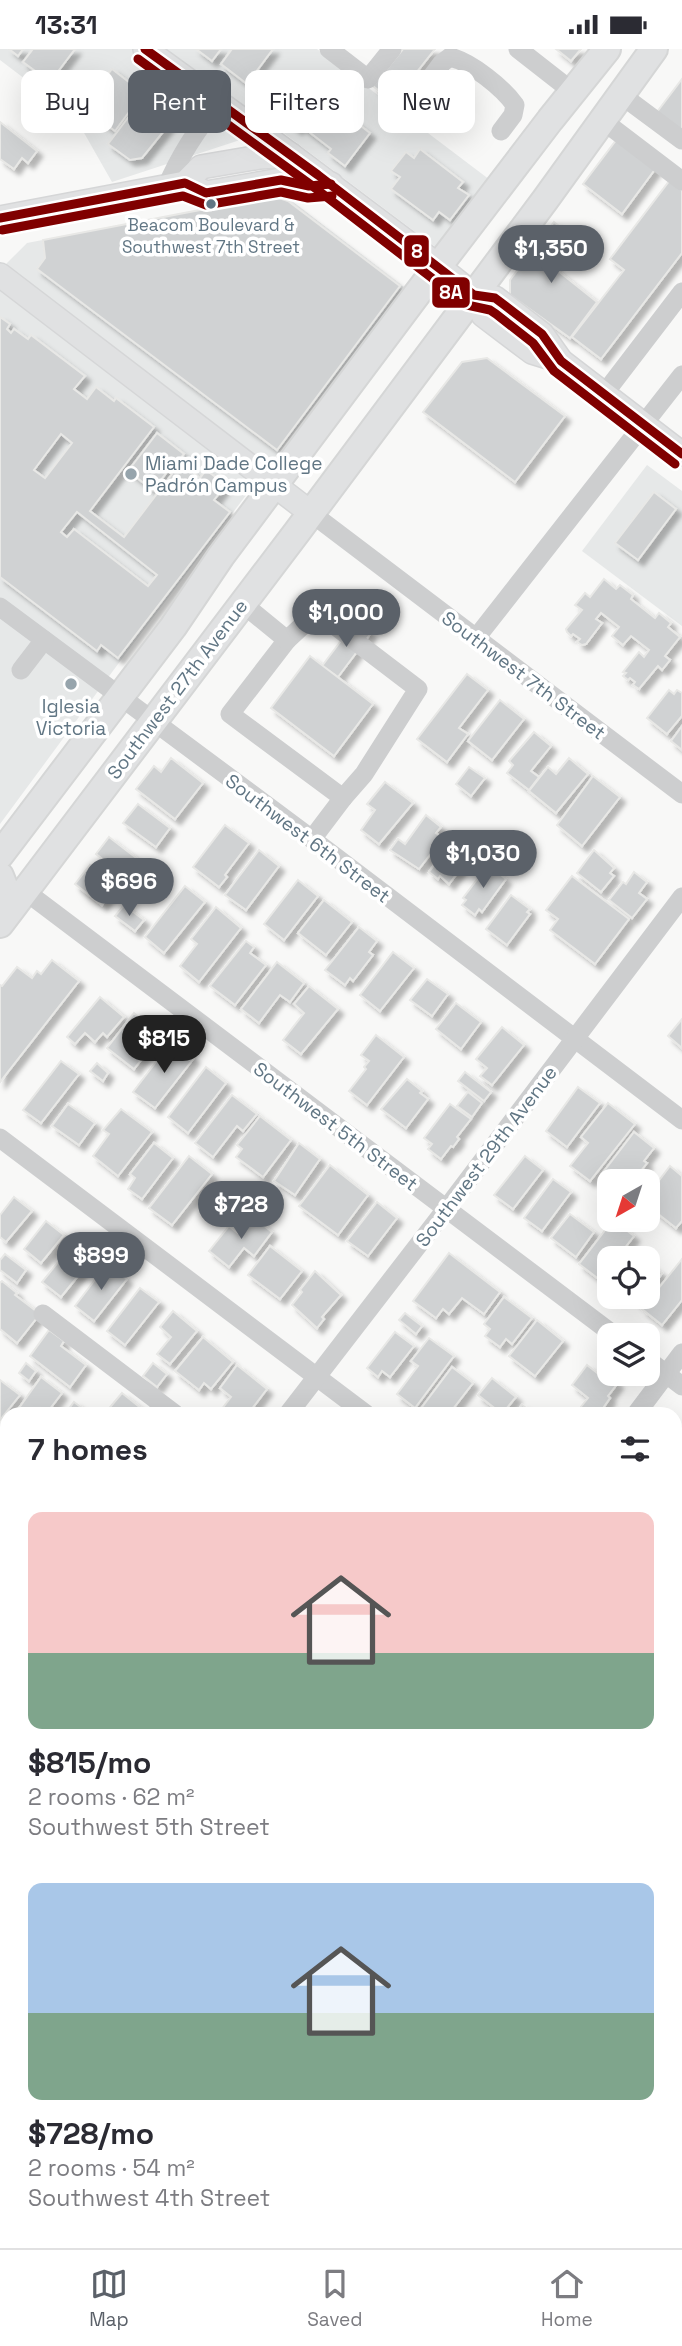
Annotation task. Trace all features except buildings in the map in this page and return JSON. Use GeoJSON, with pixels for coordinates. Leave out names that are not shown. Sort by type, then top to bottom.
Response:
{"type":"FeatureCollection","features":[{"type":"Feature","properties":{"kind":"highway"},"geometry":{"type":"LineString","coordinates":[[0,855],[120,697],[274,485],[607,49]]}},
{"type":"Feature","properties":{"kind":"highway","name":"Southwest 27th Avenue"},"geometry":{"type":"LineString","coordinates":[[1,923],[474,295],[654,49]]}},
{"type":"Feature","properties":{"kind":"highway"},"geometry":{"type":"LineString","coordinates":[[0,876],[8,896],[1,923]]}},
{"type":"Feature","properties":{"kind":"main road"},"geometry":{"type":"LineString","coordinates":[[145,49],[173,70]]}},
{"type":"Feature","properties":{"kind":"main road"},"geometry":{"type":"LineString","coordinates":[[231,113],[331,184],[474,295],[495,298],[542,334],[561,361],[682,454]]}},
{"type":"Feature","properties":{"kind":"main road"},"geometry":{"type":"LineString","coordinates":[[0,218],[176,185],[201,167],[260,157],[291,155]]}},
{"type":"Feature","properties":{"kind":"main road"},"geometry":{"type":"LineString","coordinates":[[176,185],[206,193],[281,180],[309,186],[331,184]]}},
{"type":"Feature","properties":{"kind":"main road","name":"Southwest 7th Street"},"geometry":{"type":"LineString","coordinates":[[0,275],[311,513]]}},
{"type":"Feature","properties":{"kind":"street"},"geometry":{"type":"LineString","coordinates":[[328,49],[368,79],[392,49]]}},
{"type":"Feature","properties":{"kind":"street"},"geometry":{"type":"LineString","coordinates":[[518,49],[573,92]]}},
{"type":"Feature","properties":{"kind":"street"},"geometry":{"type":"LineString","coordinates":[[437,70],[450,57],[461,60],[475,70]]}},
{"type":"Feature","properties":{"kind":"street"},"geometry":{"type":"LineString","coordinates":[[475,70],[508,94],[515,105],[513,115],[501,131]]}},
{"type":"Feature","properties":{"kind":"street"},"geometry":{"type":"LineString","coordinates":[[620,94],[682,140]]}},
{"type":"Feature","properties":{"kind":"street"},"geometry":{"type":"LineString","coordinates":[[602,120],[682,181]]}},
{"type":"Feature","properties":{"kind":"street"},"geometry":{"type":"LineString","coordinates":[[176,185],[178,159],[196,133]]}},
{"type":"Feature","properties":{"kind":"street"},"geometry":{"type":"LineString","coordinates":[[604,394],[682,292]]}},
{"type":"Feature","properties":{"kind":"street"},"geometry":{"type":"LineString","coordinates":[[476,638],[682,375]]}},
{"type":"Feature","properties":{"kind":"street","name":"Southwest 7th Street"},"geometry":{"type":"LineString","coordinates":[[311,513],[682,794]]}},
{"type":"Feature","properties":{"kind":"street"},"geometry":{"type":"LineString","coordinates":[[243,604],[287,639]]}},
{"type":"Feature","properties":{"kind":"street","name":"Southwest 6th Street"},"geometry":{"type":"LineString","coordinates":[[0,607],[312,839],[682,1120]]}},
{"type":"Feature","properties":{"kind":"street"},"geometry":{"type":"LineString","coordinates":[[312,839],[364,774],[418,689],[317,611],[287,639],[230,714],[343,799]]}},
{"type":"Feature","properties":{"kind":"street"},"geometry":{"type":"LineString","coordinates":[[21,670],[44,641]]}},
{"type":"Feature","properties":{"kind":"street","name":"Southwest 5th Street"},"geometry":{"type":"LineString","coordinates":[[25,891],[598,1323]]}},
{"type":"Feature","properties":{"kind":"street","name":"Southwest 29th Avenue"},"geometry":{"type":"LineString","coordinates":[[293,1407],[682,897]]}},
{"type":"Feature","properties":{"kind":"street"},"geometry":{"type":"LineString","coordinates":[[0,1138],[357,1407]]}},
{"type":"Feature","properties":{"kind":"street"},"geometry":{"type":"LineString","coordinates":[[43,1314],[166,1407]]}},
{"type":"Feature","properties":{"kind":"street"},"geometry":{"type":"LineString","coordinates":[[641,1407],[682,1353]]}},
{"type":"Feature","properties":{"kind":"street"},"geometry":{"type":"LineString","coordinates":[[660,1369],[682,1386]]}},
{"type":"Feature","properties":{"kind":"shaded area"},"geometry":{"type":"Polygon","coordinates":[[[0,49],[317,49],[345,70],[245,70],[245,133],[262,133],[112,182],[84,133],[114,133],[114,70],[21,70],[21,76],[0,60],[0,49]]]}},
{"type":"Feature","properties":{"kind":"shaded area"},"geometry":{"type":"Polygon","coordinates":[[[364,85],[378,95],[378,133],[428,133],[494,183],[442,252],[284,133],[364,133],[364,85]]]}},
{"type":"Feature","properties":{"kind":"shaded area","name":"Miami Dade College Padrón Campus"},"geometry":{"type":"Polygon","coordinates":[[[271,196],[293,202],[404,287],[0,824],[0,270],[27,243],[271,196]]]}},
{"type":"Feature","properties":{"kind":"shaded area"},"geometry":{"type":"Polygon","coordinates":[[[647,465],[682,491],[682,626],[582,551],[647,465]]]}},
{"type":"Feature","properties":{"kind":"transit line","name":"8"},"geometry":{"type":"LineString","coordinates":[[145,49],[318,175],[474,295],[495,298],[503,304],[542,334],[561,361],[682,454]]}},
{"type":"Feature","properties":{"kind":"transit line","name":"8A"},"geometry":{"type":"LineString","coordinates":[[138,59],[311,185],[467,305],[496,314],[533,343],[554,371],[675,464]]}},
{"type":"Feature","properties":{"kind":"transit line","name":"8"},"geometry":{"type":"LineString","coordinates":[[0,218],[185,183],[206,193],[281,180],[309,186],[331,184]]}},
{"type":"Feature","properties":{"kind":"transit line","name":"8A"},"geometry":{"type":"LineString","coordinates":[[2,230],[183,196],[206,205],[281,192],[308,198],[332,196]]}},
{"type":"Feature","properties":{"kind":"place","name":"Beacom Boulevard & Southwest 7th Street"},"geometry":{"type":"Point","coordinates":[211,204]}},
{"type":"Feature","properties":{"kind":"place","name":"Miami Dade College Padrón Campus"},"geometry":{"type":"Point","coordinates":[131,474]}},
{"type":"Feature","properties":{"kind":"place","name":"Iglesia Victoria"},"geometry":{"type":"Point","coordinates":[71,684]}}]}
